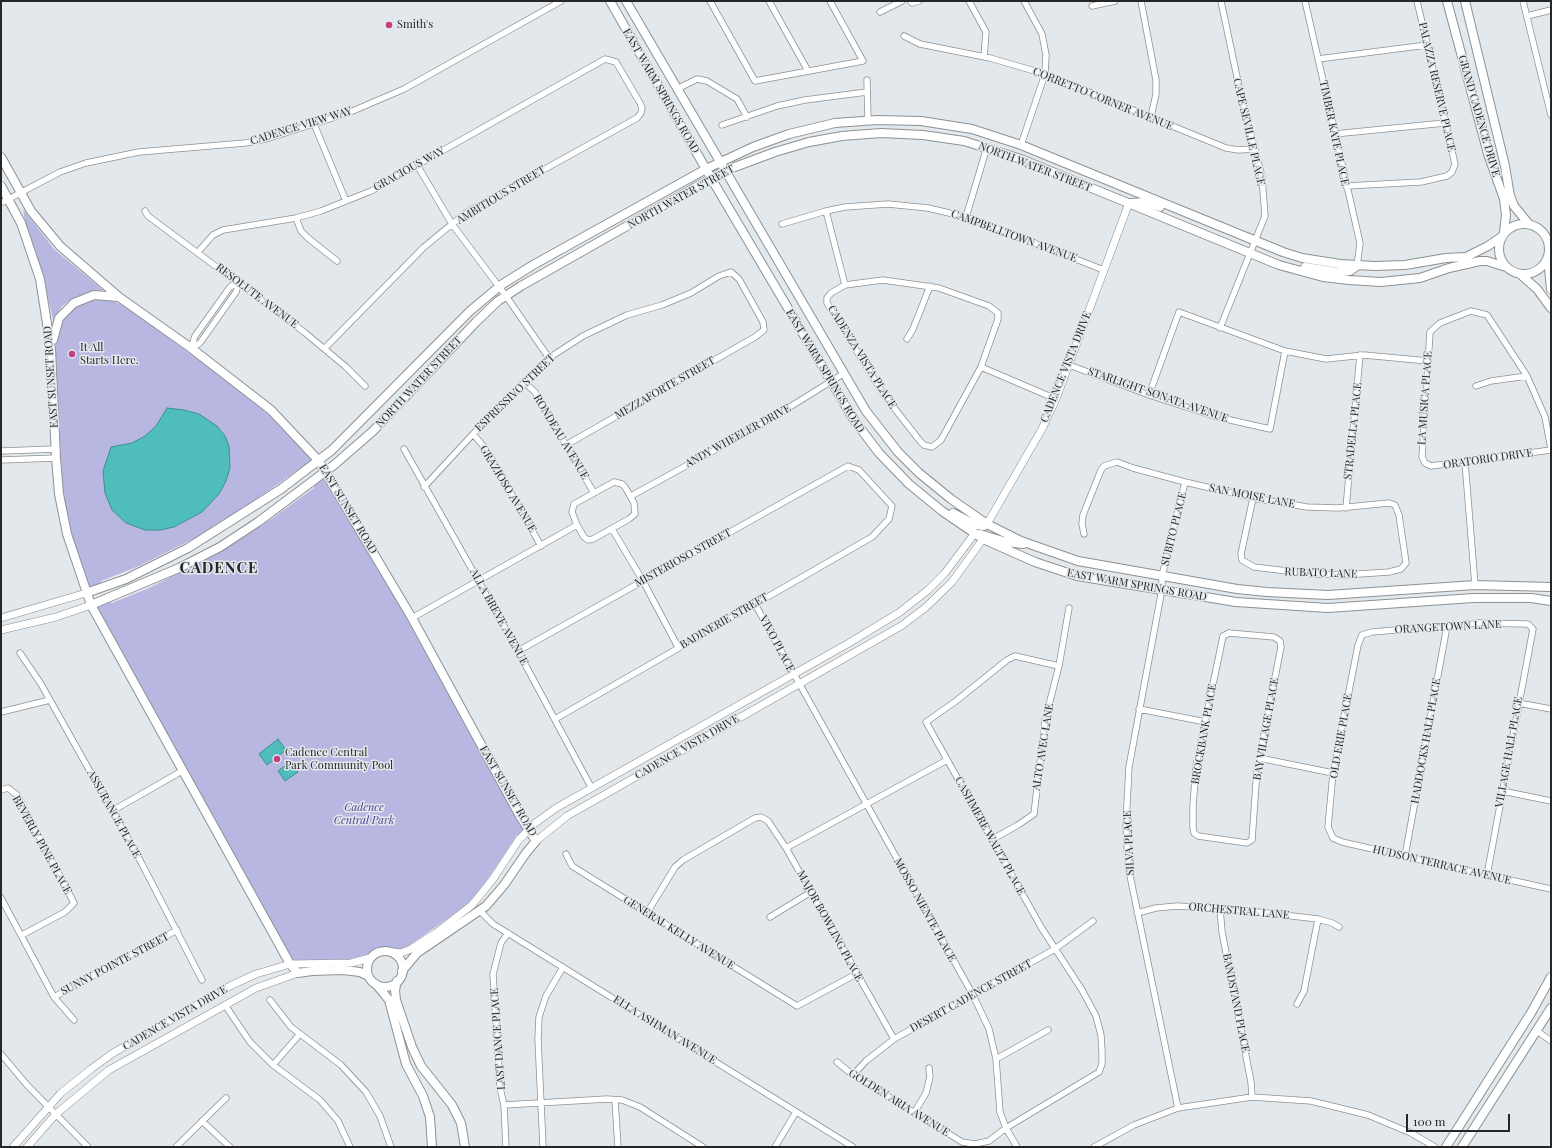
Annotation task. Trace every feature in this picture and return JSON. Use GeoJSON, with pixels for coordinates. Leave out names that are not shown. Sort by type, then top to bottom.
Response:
{"type":"FeatureCollection","features":[{"type":"Feature","properties":{"kind":"main road","name":"EAST WARM SPRINGS ROAD"},"geometry":{"type":"LineString","coordinates":[[610,1],[711,178],[854,420],[892,468],[925,498],[983,539],[1014,554],[1055,570],[1099,580],[1236,602],[1298,607],[1360,606],[1473,598],[1531,598],[1551,601]]}},
{"type":"Feature","properties":{"kind":"main road","name":"EAST WARM SPRINGS ROAD"},"geometry":{"type":"LineString","coordinates":[[626,1],[724,171],[866,411],[898,452],[934,486],[987,524],[1030,544],[1078,561],[1237,589],[1298,594],[1359,594],[1475,585],[1551,587]]}},
{"type":"Feature","properties":{"kind":"main road","name":"GRAND CADENCE DRIVE"},"geometry":{"type":"LineString","coordinates":[[1447,1],[1488,154],[1504,199],[1506,215],[1503,234]]}},
{"type":"Feature","properties":{"kind":"main road","name":"GRAND CADENCE DRIVE"},"geometry":{"type":"LineString","coordinates":[[1465,1],[1505,166],[1510,196],[1514,206],[1528,223]]}},
{"type":"Feature","properties":{"kind":"main road","name":"NORTH WATER STREET"},"geometry":{"type":"LineString","coordinates":[[86,593],[126,579],[188,548],[281,489],[318,460],[366,417],[470,311],[499,287],[533,265],[706,169],[753,147],[789,134],[835,123],[868,120],[895,120],[947,125],[997,136],[1283,252],[1302,258],[1358,266],[1404,265],[1446,258],[1466,257],[1488,246],[1512,226],[1528,223]]}},
{"type":"Feature","properties":{"kind":"main road","name":"NORTH WATER STREET"},"geometry":{"type":"LineString","coordinates":[[91,605],[179,568],[220,547],[258,522],[326,470],[373,431],[476,322],[506,296],[724,171],[775,152],[809,142],[858,134],[923,135],[964,141],[987,148],[1129,203],[1279,265],[1323,277],[1381,282],[1420,278],[1450,268],[1480,261],[1487,261],[1506,267],[1520,274]]}},
{"type":"Feature","properties":{"kind":"main road","name":"EAST SUNSET ROAD"},"geometry":{"type":"LineString","coordinates":[[1,157],[31,211],[60,246],[119,297],[191,348],[271,410],[326,470],[412,618],[528,830],[536,841]]}},
{"type":"Feature","properties":{"kind":"main road","name":"EAST SUNSET ROAD"},"geometry":{"type":"LineString","coordinates":[[1,186],[5,201],[21,223],[35,264],[47,316],[51,349],[55,449],[59,494],[67,534],[86,593],[91,605],[182,771],[290,964],[298,973]]}},
{"type":"Feature","properties":{"kind":"main road"},"geometry":{"type":"LineString","coordinates":[[1129,203],[1145,202],[1171,211],[1184,211]]}},
{"type":"Feature","properties":{"kind":"main road"},"geometry":{"type":"LineString","coordinates":[[1528,223],[1551,232]]}},
{"type":"Feature","properties":{"kind":"main road"},"geometry":{"type":"LineString","coordinates":[[1536,226],[1543,232],[1548,240],[1551,288]]}},
{"type":"Feature","properties":{"kind":"main road"},"geometry":{"type":"LineString","coordinates":[[1503,234],[1498,252],[1506,267]]}},
{"type":"Feature","properties":{"kind":"main road"},"geometry":{"type":"LineString","coordinates":[[1520,274],[1529,274],[1537,271],[1544,265],[1549,256]]}},
{"type":"Feature","properties":{"kind":"main road"},"geometry":{"type":"LineString","coordinates":[[1279,265],[1286,263],[1337,272],[1350,270],[1358,266]]}},
{"type":"Feature","properties":{"kind":"main road"},"geometry":{"type":"LineString","coordinates":[[1520,274],[1537,289],[1551,308]]}},
{"type":"Feature","properties":{"kind":"main road"},"geometry":{"type":"LineString","coordinates":[[51,349],[56,324],[59,318],[74,302],[94,295],[119,297]]}},
{"type":"Feature","properties":{"kind":"main road"},"geometry":{"type":"LineString","coordinates":[[925,498],[973,524],[980,526],[987,524]]}},
{"type":"Feature","properties":{"kind":"main road"},"geometry":{"type":"LineString","coordinates":[[975,533],[988,535],[1006,542],[1030,544]]}},
{"type":"Feature","properties":{"kind":"main road","name":"CADENCE VISTA DRIVE"},"geometry":{"type":"LineString","coordinates":[[402,971],[417,953],[480,911],[504,885],[536,841]]}},
{"type":"Feature","properties":{"kind":"main road"},"geometry":{"type":"LineString","coordinates":[[432,1147],[430,1117],[423,1096],[406,1064],[390,1002],[384,992],[368,976],[367,970],[370,958],[380,952],[392,952],[400,960],[402,971],[395,995],[412,1048],[421,1066],[452,1105],[461,1123],[465,1147]]}},
{"type":"Feature","properties":{"kind":"main road","name":"CADENCE VISTA DRIVE"},"geometry":{"type":"LineString","coordinates":[[298,973],[343,970],[360,972],[368,976]]}},
{"type":"Feature","properties":{"kind":"main road"},"geometry":{"type":"LineString","coordinates":[[1446,1147],[1531,1014],[1551,977]]}},
{"type":"Feature","properties":{"kind":"main road"},"geometry":{"type":"LineString","coordinates":[[376,984],[387,986],[398,981]]}},
{"type":"Feature","properties":{"kind":"main road"},"geometry":{"type":"LineString","coordinates":[[1462,1147],[1551,1008]]}},
{"type":"Feature","properties":{"kind":"street","name":"CADENCE VIEW WAY"},"geometry":{"type":"LineString","coordinates":[[5,201],[60,172],[112,156],[245,143],[266,139],[373,103],[404,89],[561,1]]}},
{"type":"Feature","properties":{"kind":"street"},"geometry":{"type":"LineString","coordinates":[[710,1],[755,81],[863,60],[830,1]]}},
{"type":"Feature","properties":{"kind":"street"},"geometry":{"type":"LineString","coordinates":[[769,1],[808,70]]}},
{"type":"Feature","properties":{"kind":"street"},"geometry":{"type":"LineString","coordinates":[[880,12],[902,1]]}},
{"type":"Feature","properties":{"kind":"street"},"geometry":{"type":"LineString","coordinates":[[910,1],[912,3],[919,1]]}},
{"type":"Feature","properties":{"kind":"street"},"geometry":{"type":"LineString","coordinates":[[969,1],[986,32],[984,57]]}},
{"type":"Feature","properties":{"kind":"street"},"geometry":{"type":"LineString","coordinates":[[1021,145],[1046,74],[1046,55],[1042,34],[1024,1]]}},
{"type":"Feature","properties":{"kind":"street"},"geometry":{"type":"LineString","coordinates":[[1092,6],[1115,1]]}},
{"type":"Feature","properties":{"kind":"street"},"geometry":{"type":"LineString","coordinates":[[1141,1],[1156,80],[1156,94],[1151,117]]}},
{"type":"Feature","properties":{"kind":"street","name":"CAPE SEVILLE PLACE"},"geometry":{"type":"LineString","coordinates":[[1220,328],[1264,216],[1262,177],[1221,1]]}},
{"type":"Feature","properties":{"kind":"street","name":"TIMBER KATE PLACE"},"geometry":{"type":"LineString","coordinates":[[1305,1],[1360,243],[1358,266]]}},
{"type":"Feature","properties":{"kind":"street","name":"PALAZZA RESERVE PLACE"},"geometry":{"type":"LineString","coordinates":[[1346,186],[1421,182],[1447,176],[1452,172],[1455,164],[1417,1]]}},
{"type":"Feature","properties":{"kind":"street"},"geometry":{"type":"LineString","coordinates":[[1523,1],[1551,115]]}},
{"type":"Feature","properties":{"kind":"street"},"geometry":{"type":"LineString","coordinates":[[1527,16],[1551,10]]}},
{"type":"Feature","properties":{"kind":"street","name":"CORRETTO CORNER AVENUE"},"geometry":{"type":"LineString","coordinates":[[904,36],[920,44],[984,57],[1046,74],[1226,148],[1239,150],[1255,149]]}},
{"type":"Feature","properties":{"kind":"street"},"geometry":{"type":"LineString","coordinates":[[1318,59],[1427,45]]}},
{"type":"Feature","properties":{"kind":"street","name":"GRACIOUS WAY"},"geometry":{"type":"LineString","coordinates":[[198,252],[213,235],[223,230],[296,218],[346,201],[390,181],[605,59],[612,60]]}},
{"type":"Feature","properties":{"kind":"street","name":"AMBITIOUS STREET"},"geometry":{"type":"LineString","coordinates":[[324,348],[424,247],[469,211],[631,121],[641,113],[640,103],[616,62],[612,60]]}},
{"type":"Feature","properties":{"kind":"street"},"geometry":{"type":"LineString","coordinates":[[677,90],[697,79],[708,80],[737,99],[747,117]]}},
{"type":"Feature","properties":{"kind":"street"},"geometry":{"type":"LineString","coordinates":[[867,80],[868,120]]}},
{"type":"Feature","properties":{"kind":"street"},"geometry":{"type":"LineString","coordinates":[[722,125],[777,106],[805,100],[867,92]]}},
{"type":"Feature","properties":{"kind":"street"},"geometry":{"type":"LineString","coordinates":[[1334,134],[1445,123]]}},
{"type":"Feature","properties":{"kind":"street"},"geometry":{"type":"LineString","coordinates":[[314,124],[346,201]]}},
{"type":"Feature","properties":{"kind":"street"},"geometry":{"type":"LineString","coordinates":[[966,217],[987,148]]}},
{"type":"Feature","properties":{"kind":"street"},"geometry":{"type":"LineString","coordinates":[[417,165],[452,224],[506,296],[549,358]]}},
{"type":"Feature","properties":{"kind":"street","name":"CADENCE VISTA DRIVE"},"geometry":{"type":"LineString","coordinates":[[987,524],[1042,429],[1056,399],[1129,203]]}},
{"type":"Feature","properties":{"kind":"street","name":"CAMPBELLTOWN AVENUE"},"geometry":{"type":"LineString","coordinates":[[782,224],[845,207],[888,204],[928,208],[966,217],[1104,270]]}},
{"type":"Feature","properties":{"kind":"street","name":"RESOLUTE AVENUE"},"geometry":{"type":"LineString","coordinates":[[145,211],[148,216],[239,282],[324,348],[365,386]]}},
{"type":"Feature","properties":{"kind":"street"},"geometry":{"type":"LineString","coordinates":[[826,211],[845,285],[888,280],[930,286],[950,291],[989,306],[998,314],[998,319],[981,367],[1056,399]]}},
{"type":"Feature","properties":{"kind":"street"},"geometry":{"type":"LineString","coordinates":[[296,218],[301,231],[337,261]]}},
{"type":"Feature","properties":{"kind":"street","name":"ESPRESSIVO STREET"},"geometry":{"type":"LineString","coordinates":[[424,487],[473,434],[549,358],[583,336],[627,315],[691,293],[719,276],[731,272],[739,279],[763,322],[764,330]]}},
{"type":"Feature","properties":{"kind":"street"},"geometry":{"type":"LineString","coordinates":[[191,348],[200,343],[236,292],[239,282]]}},
{"type":"Feature","properties":{"kind":"street","name":"CADENZA VISTA PLACE"},"geometry":{"type":"LineString","coordinates":[[845,285],[831,293],[826,300],[884,395],[924,445],[932,447],[941,440],[981,367]]}},
{"type":"Feature","properties":{"kind":"street"},"geometry":{"type":"LineString","coordinates":[[906,339],[913,329],[930,286]]}},
{"type":"Feature","properties":{"kind":"street","name":"LA MUSICA PLACE"},"geometry":{"type":"LineString","coordinates":[[1425,463],[1422,457],[1430,332],[1440,323],[1471,311],[1487,315],[1527,376]]}},
{"type":"Feature","properties":{"kind":"street"},"geometry":{"type":"LineString","coordinates":[[1148,395],[1179,312],[1285,351],[1326,359],[1360,355],[1428,361]]}},
{"type":"Feature","properties":{"kind":"street","name":"MEZZAFORTE STREET"},"geometry":{"type":"LineString","coordinates":[[566,445],[755,337],[764,330]]}},
{"type":"Feature","properties":{"kind":"street","name":"STARLIGHT SONATA AVENUE"},"geometry":{"type":"LineString","coordinates":[[1069,365],[1148,395],[1217,417],[1270,429],[1285,351]]}},
{"type":"Feature","properties":{"kind":"street","name":"STRADELLA PLACE"},"geometry":{"type":"LineString","coordinates":[[1346,508],[1360,355]]}},
{"type":"Feature","properties":{"kind":"street","name":"ANDY WHEELER DRIVE"},"geometry":{"type":"LineString","coordinates":[[631,496],[764,423],[843,374]]}},
{"type":"Feature","properties":{"kind":"street"},"geometry":{"type":"LineString","coordinates":[[1476,386],[1491,381],[1527,376],[1545,416],[1551,450]]}},
{"type":"Feature","properties":{"kind":"street","name":"RONDEAU AVENUE"},"geometry":{"type":"LineString","coordinates":[[525,383],[535,392],[594,493]]}},
{"type":"Feature","properties":{"kind":"street","name":"GRAZIOSO AVENUE"},"geometry":{"type":"LineString","coordinates":[[473,434],[486,449],[541,546]]}},
{"type":"Feature","properties":{"kind":"street"},"geometry":{"type":"LineString","coordinates":[[1,451],[55,449]]}},
{"type":"Feature","properties":{"kind":"street","name":"ALLA BREVE AVENUE"},"geometry":{"type":"LineString","coordinates":[[404,449],[424,487],[518,650],[591,787]]}},
{"type":"Feature","properties":{"kind":"street","name":"ORATORIO DRIVE"},"geometry":{"type":"LineString","coordinates":[[1425,463],[1431,466],[1551,450]]}},
{"type":"Feature","properties":{"kind":"street"},"geometry":{"type":"LineString","coordinates":[[1,460],[56,458]]}},
{"type":"Feature","properties":{"kind":"street","name":"SAN MOISE LANE"},"geometry":{"type":"LineString","coordinates":[[1084,534],[1082,524],[1083,515],[1101,470],[1104,466],[1117,462],[1133,468],[1185,482],[1253,498],[1307,507],[1346,508],[1389,503],[1395,505],[1399,515],[1406,563],[1401,569]]}},
{"type":"Feature","properties":{"kind":"street"},"geometry":{"type":"LineString","coordinates":[[1465,462],[1475,585]]}},
{"type":"Feature","properties":{"kind":"street","name":"BADINERIE STREET"},"geometry":{"type":"LineString","coordinates":[[555,719],[872,537],[889,519],[892,506],[859,470],[848,466]]}},
{"type":"Feature","properties":{"kind":"street","name":"MISTERIOSO STREET"},"geometry":{"type":"LineString","coordinates":[[518,650],[848,466]]}},
{"type":"Feature","properties":{"kind":"street"},"geometry":{"type":"LineString","coordinates":[[618,482],[625,487],[631,496],[635,514],[592,540],[584,537],[572,512],[574,504],[618,482]]}},
{"type":"Feature","properties":{"kind":"street","name":"SUBITO PLACE"},"geometry":{"type":"LineString","coordinates":[[1162,576],[1185,482]]}},
{"type":"Feature","properties":{"kind":"street","name":"RUBATO LANE"},"geometry":{"type":"LineString","coordinates":[[1253,498],[1241,554],[1242,560],[1254,567],[1312,574],[1344,575],[1389,572],[1401,569]]}},
{"type":"Feature","properties":{"kind":"street"},"geometry":{"type":"LineString","coordinates":[[412,618],[577,525]]}},
{"type":"Feature","properties":{"kind":"street"},"geometry":{"type":"LineString","coordinates":[[612,529],[643,580],[678,647]]}},
{"type":"Feature","properties":{"kind":"street","name":"CADENCE VISTA DRIVE"},"geometry":{"type":"LineString","coordinates":[[392,952],[401,953],[411,949],[436,933],[472,905],[493,879],[511,850],[528,830],[556,808],[591,787],[849,644],[900,612],[919,598],[945,573],[975,533]]}},
{"type":"Feature","properties":{"kind":"street","name":"CADENCE VISTA DRIVE"},"geometry":{"type":"LineString","coordinates":[[536,841],[567,816],[879,640],[926,608],[952,582],[983,539]]}},
{"type":"Feature","properties":{"kind":"street","name":"SILVA PLACE"},"geometry":{"type":"LineString","coordinates":[[1162,576],[1162,589],[1128,767],[1126,823],[1128,866],[1178,1108]]}},
{"type":"Feature","properties":{"kind":"street","name":"NORTH WATER STREET"},"geometry":{"type":"LineString","coordinates":[[1,618],[53,604],[86,593]]}},
{"type":"Feature","properties":{"kind":"street","name":"VIVO PLACE"},"geometry":{"type":"LineString","coordinates":[[755,604],[799,684]]}},
{"type":"Feature","properties":{"kind":"street","name":"NORTH WATER STREET"},"geometry":{"type":"LineString","coordinates":[[1,630],[56,617],[91,605]]}},
{"type":"Feature","properties":{"kind":"street","name":"ALTO AVEC LANE"},"geometry":{"type":"LineString","coordinates":[[991,840],[1024,822],[1034,814],[1045,720],[1059,666],[1069,608]]}},
{"type":"Feature","properties":{"kind":"street","name":"ORANGETOWN LANE"},"geometry":{"type":"LineString","coordinates":[[1362,635],[1372,632],[1479,624],[1528,624],[1532,629]]}},
{"type":"Feature","properties":{"kind":"street","name":"HADDOCKS HALL PLACE"},"geometry":{"type":"LineString","coordinates":[[1405,856],[1447,626]]}},
{"type":"Feature","properties":{"kind":"street","name":"VILLAGE HALL PLACE"},"geometry":{"type":"LineString","coordinates":[[1487,875],[1532,629]]}},
{"type":"Feature","properties":{"kind":"street","name":"BAY VILLAGE PLACE"},"geometry":{"type":"LineString","coordinates":[[1224,636],[1229,633],[1274,637],[1280,641],[1281,647],[1259,758],[1252,840]]}},
{"type":"Feature","properties":{"kind":"street","name":"OLD ERIE PLACE"},"geometry":{"type":"LineString","coordinates":[[1333,838],[1328,827],[1333,773],[1358,645],[1362,635]]}},
{"type":"Feature","properties":{"kind":"street","name":"BROCKBANK PLACE"},"geometry":{"type":"LineString","coordinates":[[1224,636],[1194,787],[1194,833],[1198,836],[1247,843],[1252,840]]}},
{"type":"Feature","properties":{"kind":"street","name":"ASSURANCE PLACE"},"geometry":{"type":"LineString","coordinates":[[20,653],[50,700],[112,811],[177,930],[202,980]]}},
{"type":"Feature","properties":{"kind":"street","name":"CASHMERE WALTZ PLACE"},"geometry":{"type":"LineString","coordinates":[[1006,1128],[1099,1072],[1102,1064],[1101,1035],[1096,1016],[1082,990],[1055,949],[991,840],[926,722],[956,701],[1007,660],[1015,656],[1059,666]]}},
{"type":"Feature","properties":{"kind":"street","name":"MOSSO NIENTE PLACE"},"geometry":{"type":"LineString","coordinates":[[799,684],[973,995],[989,1029],[996,1059],[1000,1112],[1006,1128],[1017,1147]]}},
{"type":"Feature","properties":{"kind":"street"},"geometry":{"type":"LineString","coordinates":[[1,712],[50,700]]}},
{"type":"Feature","properties":{"kind":"street"},"geometry":{"type":"LineString","coordinates":[[1518,703],[1551,709]]}},
{"type":"Feature","properties":{"kind":"street"},"geometry":{"type":"LineString","coordinates":[[1139,709],[1206,722]]}},
{"type":"Feature","properties":{"kind":"street"},"geometry":{"type":"LineString","coordinates":[[1259,758],[1333,773]]}},
{"type":"Feature","properties":{"kind":"street"},"geometry":{"type":"LineString","coordinates":[[786,848],[947,760]]}},
{"type":"Feature","properties":{"kind":"street"},"geometry":{"type":"LineString","coordinates":[[112,811],[182,771]]}},
{"type":"Feature","properties":{"kind":"street","name":"BEVERLY PINE PLACE"},"geometry":{"type":"LineString","coordinates":[[1,790],[8,788],[17,795],[74,903],[65,912],[22,935]]}},
{"type":"Feature","properties":{"kind":"street"},"geometry":{"type":"LineString","coordinates":[[1502,791],[1551,801]]}},
{"type":"Feature","properties":{"kind":"street","name":"MAJOR BOWLING PLACE"},"geometry":{"type":"LineString","coordinates":[[647,913],[675,867],[683,860],[755,818],[761,817],[768,821],[786,848],[894,1039]]}},
{"type":"Feature","properties":{"kind":"street","name":"HUDSON TERRACE AVENUE"},"geometry":{"type":"LineString","coordinates":[[1333,838],[1342,842],[1551,889]]}},
{"type":"Feature","properties":{"kind":"street","name":"GENERAL KELLY AVENUE"},"geometry":{"type":"LineString","coordinates":[[566,854],[572,866],[797,1006],[858,973]]}},
{"type":"Feature","properties":{"kind":"street"},"geometry":{"type":"LineString","coordinates":[[770,917],[811,892]]}},
{"type":"Feature","properties":{"kind":"street"},"geometry":{"type":"LineString","coordinates":[[1,898],[54,997],[74,1020]]}},
{"type":"Feature","properties":{"kind":"street","name":"ORCHESTRAL LANE"},"geometry":{"type":"LineString","coordinates":[[1137,913],[1156,908],[1177,906],[1318,919],[1332,923],[1339,927]]}},
{"type":"Feature","properties":{"kind":"street","name":"BANDSTAND PLACE"},"geometry":{"type":"LineString","coordinates":[[1220,909],[1222,932],[1251,1082],[1252,1097]]}},
{"type":"Feature","properties":{"kind":"street","name":"ELLA ASHMAN AVENUE"},"geometry":{"type":"LineString","coordinates":[[480,911],[494,924],[508,933],[853,1147]]}},
{"type":"Feature","properties":{"kind":"street"},"geometry":{"type":"LineString","coordinates":[[1297,1004],[1304,992],[1318,919]]}},
{"type":"Feature","properties":{"kind":"street","name":"DESERT CADENCE STREET"},"geometry":{"type":"LineString","coordinates":[[853,1075],[866,1061],[894,1039],[1055,949],[1093,921]]}},
{"type":"Feature","properties":{"kind":"street","name":"SUNNY POINTE STREET"},"geometry":{"type":"LineString","coordinates":[[54,997],[177,930]]}},
{"type":"Feature","properties":{"kind":"street","name":"LAST DANCE PLACE"},"geometry":{"type":"LineString","coordinates":[[506,1147],[504,1105],[500,1088],[493,974],[501,943],[508,933]]}},
{"type":"Feature","properties":{"kind":"street","name":"CADENCE VISTA DRIVE"},"geometry":{"type":"LineString","coordinates":[[13,1147],[48,1107],[76,1081],[113,1053],[230,986],[256,974],[290,964],[351,964],[370,958]]}},
{"type":"Feature","properties":{"kind":"street"},"geometry":{"type":"LineString","coordinates":[[543,1147],[538,1039],[539,1017],[546,996],[563,967]]}},
{"type":"Feature","properties":{"kind":"street","name":"CADENCE VISTA DRIVE"},"geometry":{"type":"LineString","coordinates":[[27,1147],[56,1114],[109,1070],[225,1005],[270,982],[298,973]]}},
{"type":"Feature","properties":{"kind":"street"},"geometry":{"type":"LineString","coordinates":[[270,1000],[299,1035],[341,1065],[361,1086],[380,1116],[391,1147]]}},
{"type":"Feature","properties":{"kind":"street"},"geometry":{"type":"LineString","coordinates":[[225,1005],[250,1042],[273,1065],[320,1100],[338,1121],[350,1147]]}},
{"type":"Feature","properties":{"kind":"street"},"geometry":{"type":"LineString","coordinates":[[996,1059],[1048,1030]]}},
{"type":"Feature","properties":{"kind":"street"},"geometry":{"type":"LineString","coordinates":[[1537,1031],[1551,1041]]}},
{"type":"Feature","properties":{"kind":"street"},"geometry":{"type":"LineString","coordinates":[[273,1065],[299,1035]]}},
{"type":"Feature","properties":{"kind":"street"},"geometry":{"type":"LineString","coordinates":[[1,1054],[48,1107],[88,1147]]}},
{"type":"Feature","properties":{"kind":"street","name":"GOLDEN ARIA AVENUE"},"geometry":{"type":"LineString","coordinates":[[837,1062],[853,1075],[962,1142],[975,1144],[989,1141],[1006,1128]]}},
{"type":"Feature","properties":{"kind":"street"},"geometry":{"type":"LineString","coordinates":[[914,1113],[926,1093],[930,1077],[929,1068]]}},
{"type":"Feature","properties":{"kind":"street"},"geometry":{"type":"LineString","coordinates":[[1094,1147],[1134,1125],[1178,1108],[1252,1097],[1311,1101],[1368,1115],[1411,1133],[1435,1147]]}},
{"type":"Feature","properties":{"kind":"street"},"geometry":{"type":"LineString","coordinates":[[176,1147],[226,1098]]}},
{"type":"Feature","properties":{"kind":"street"},"geometry":{"type":"LineString","coordinates":[[504,1105],[615,1100],[629,1102],[703,1147]]}},
{"type":"Feature","properties":{"kind":"street"},"geometry":{"type":"LineString","coordinates":[[615,1100],[618,1147]]}},
{"type":"Feature","properties":{"kind":"street"},"geometry":{"type":"LineString","coordinates":[[775,1147],[796,1112]]}},
{"type":"Feature","properties":{"kind":"street"},"geometry":{"type":"LineString","coordinates":[[202,1121],[230,1147]]}},
{"type":"Feature","properties":{"kind":"green space"},"geometry":{"type":"Polygon","coordinates":[[[23,209],[54,249],[103,290],[93,291],[70,300],[62,306],[53,320],[44,280],[25,223],[23,209]]]}},
{"type":"Feature","properties":{"kind":"green space"},"geometry":{"type":"Polygon","coordinates":[[[93,299],[113,301],[125,306],[245,394],[293,437],[313,461],[304,469],[299,469],[227,520],[199,536],[139,566],[101,581],[100,584],[88,589],[77,557],[66,514],[62,479],[55,338],[58,325],[69,311],[84,301],[93,299]]]}},
{"type":"Feature","properties":{"kind":"green space","name":"Cadence Central Park"},"geometry":{"type":"Polygon","coordinates":[[[324,476],[338,495],[524,830],[521,835],[517,835],[483,886],[471,900],[403,950],[379,950],[367,957],[356,960],[293,962],[96,606],[108,601],[112,603],[149,588],[214,555],[270,520],[314,488],[314,484],[324,476]]]}},
{"type":"Feature","properties":{"kind":"shaded area"},"geometry":{"type":"Polygon","coordinates":[[[167,408],[199,414],[217,426],[225,436],[229,446],[230,468],[226,481],[219,494],[202,512],[174,527],[160,530],[145,530],[126,523],[112,510],[105,493],[103,471],[111,447],[132,443],[145,436],[156,426],[167,408]]]}},
{"type":"Feature","properties":{"kind":"shaded area"},"geometry":{"type":"Polygon","coordinates":[[[278,739],[286,750],[267,765],[259,754],[278,739]]]}},
{"type":"Feature","properties":{"kind":"shaded area"},"geometry":{"type":"Polygon","coordinates":[[[290,762],[298,772],[285,781],[278,771],[290,762]]]}},
{"type":"Feature","properties":{"kind":"place","name":"Smith's"},"geometry":{"type":"Point","coordinates":[389,25]}},
{"type":"Feature","properties":{"kind":"place","name":"It All Starts Here."},"geometry":{"type":"Point","coordinates":[72,354]}},
{"type":"Feature","properties":{"kind":"place","name":"Cadence Central Park Community Pool"},"geometry":{"type":"Point","coordinates":[277,759]}},
{"type":"Feature","properties":{"kind":"district","name":"CADENCE"},"geometry":{"type":"Point","coordinates":[219,568]}}]}
